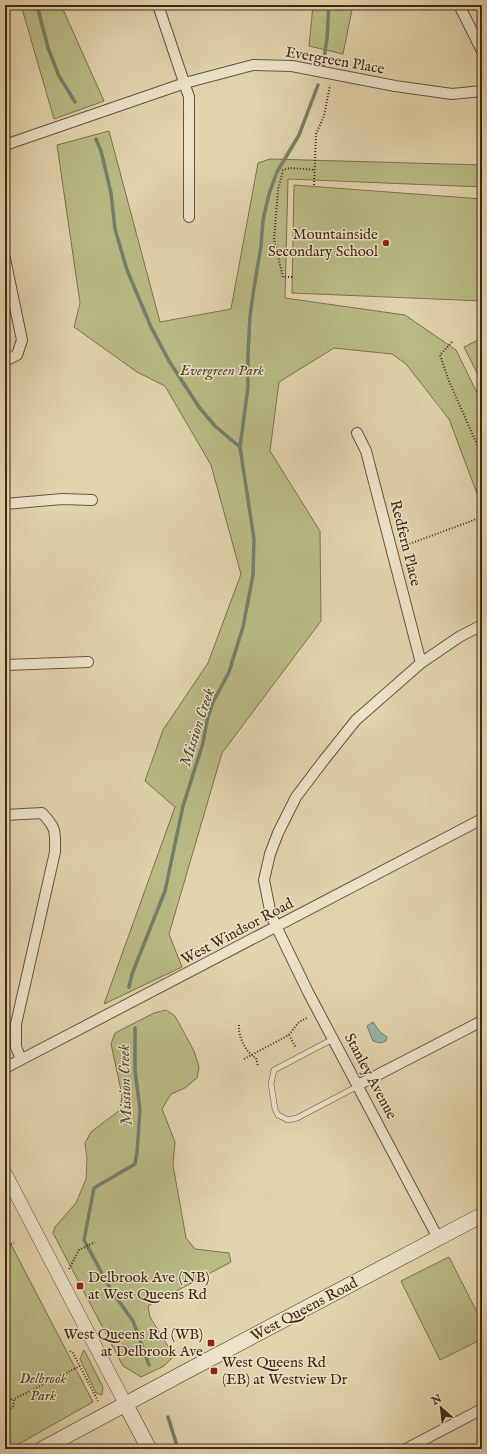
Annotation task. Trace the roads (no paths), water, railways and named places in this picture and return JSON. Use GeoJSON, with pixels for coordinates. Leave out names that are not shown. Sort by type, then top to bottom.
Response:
{"type":"FeatureCollection","features":[{"type":"Feature","properties":{"kind":"main road","name":"West Queens Road"},"geometry":{"type":"LineString","coordinates":[[42,1449],[482,1215]]}},
{"type":"Feature","properties":{"kind":"main road"},"geometry":{"type":"LineString","coordinates":[[126,1405],[149,1449]]}},
{"type":"Feature","properties":{"kind":"street"},"geometry":{"type":"LineString","coordinates":[[158,5],[189,97],[189,217]]}},
{"type":"Feature","properties":{"kind":"street"},"geometry":{"type":"LineString","coordinates":[[459,5],[482,51]]}},
{"type":"Feature","properties":{"kind":"street","name":"Evergreen Place"},"geometry":{"type":"LineString","coordinates":[[5,145],[185,84],[254,65],[292,66],[395,86],[452,94],[482,91]]}},
{"type":"Feature","properties":{"kind":"street"},"geometry":{"type":"LineString","coordinates":[[5,259],[22,340],[17,355],[7,360],[5,359]]}},
{"type":"Feature","properties":{"kind":"street","name":"Redfern Place"},"geometry":{"type":"LineString","coordinates":[[357,433],[366,451],[421,663]]}},
{"type":"Feature","properties":{"kind":"street"},"geometry":{"type":"LineString","coordinates":[[5,504],[62,499],[92,500]]}},
{"type":"Feature","properties":{"kind":"street","name":"Stanley Avenue"},"geometry":{"type":"LineString","coordinates":[[438,1238],[308,992],[271,915],[264,880],[270,854],[278,833],[296,797],[356,720],[421,663],[459,637],[482,625]]}},
{"type":"Feature","properties":{"kind":"street"},"geometry":{"type":"LineString","coordinates":[[5,665],[88,662]]}},
{"type":"Feature","properties":{"kind":"street"},"geometry":{"type":"LineString","coordinates":[[5,815],[42,813],[55,830],[55,852],[16,1024],[16,1047],[21,1059]]}},
{"type":"Feature","properties":{"kind":"street","name":"West Windsor Road"},"geometry":{"type":"LineString","coordinates":[[5,1068],[277,928],[482,819]]}},
{"type":"Feature","properties":{"kind":"street"},"geometry":{"type":"LineString","coordinates":[[358,1085],[482,1021]]}},
{"type":"Feature","properties":{"kind":"street"},"geometry":{"type":"LineString","coordinates":[[5,1173],[126,1405]]}},
{"type":"Feature","properties":{"kind":"street"},"geometry":{"type":"LineString","coordinates":[[406,1449],[482,1409]]}},
{"type":"Feature","properties":{"kind":"lane"},"geometry":{"type":"LineString","coordinates":[[334,1039],[274,1070],[271,1084],[275,1109],[278,1115],[288,1120],[297,1118],[358,1085]]}},
{"type":"Feature","properties":{"kind":"waterway"},"geometry":{"type":"LineString","coordinates":[[37,5],[48,48],[59,76],[75,102]]}},
{"type":"Feature","properties":{"kind":"waterway"},"geometry":{"type":"LineString","coordinates":[[323,66],[327,38],[329,5]]}},
{"type":"Feature","properties":{"kind":"waterway","name":"Mission Creek"},"geometry":{"type":"LineString","coordinates":[[129,987],[132,974],[165,891],[183,806],[203,743],[207,721],[213,702],[229,672],[243,627],[253,575],[254,539],[240,447],[248,387],[250,316],[261,246],[263,220],[269,194],[277,172],[299,135],[318,85]]}},
{"type":"Feature","properties":{"kind":"waterway"},"geometry":{"type":"LineString","coordinates":[[96,139],[101,151],[111,193],[115,229],[127,270],[151,327],[169,361],[199,407],[215,426],[240,447]]}},
{"type":"Feature","properties":{"kind":"waterway","name":"Mission Creek"},"geometry":{"type":"LineString","coordinates":[[135,1028],[135,1070],[140,1110],[135,1164],[94,1188],[84,1240],[111,1290],[133,1321],[149,1365]]}},
{"type":"Feature","properties":{"kind":"waterway","name":"Mission Creek"},"geometry":{"type":"LineString","coordinates":[[168,1417],[178,1449]]}},
{"type":"Feature","properties":{"kind":"place","name":"Mountainside Secondary School"},"geometry":{"type":"Point","coordinates":[386,243]}},
{"type":"Feature","properties":{"kind":"place","name":"Delbrook Ave (NB) at West Queens Rd"},"geometry":{"type":"Point","coordinates":[80,1286]}},
{"type":"Feature","properties":{"kind":"place","name":"West Queens Rd (WB) at Delbrook Ave"},"geometry":{"type":"Point","coordinates":[211,1343]}},
{"type":"Feature","properties":{"kind":"place","name":"West Queens Rd (EB) at Westview Dr"},"geometry":{"type":"Point","coordinates":[214,1371]}},
{"type":"Feature","properties":{"kind":"park label","name":"Evergreen Park"},"geometry":{"type":"Point","coordinates":[222,370]}},
{"type":"Feature","properties":{"kind":"park label","name":"Delbrook Park"},"geometry":{"type":"Point","coordinates":[43,1386]}}]}
